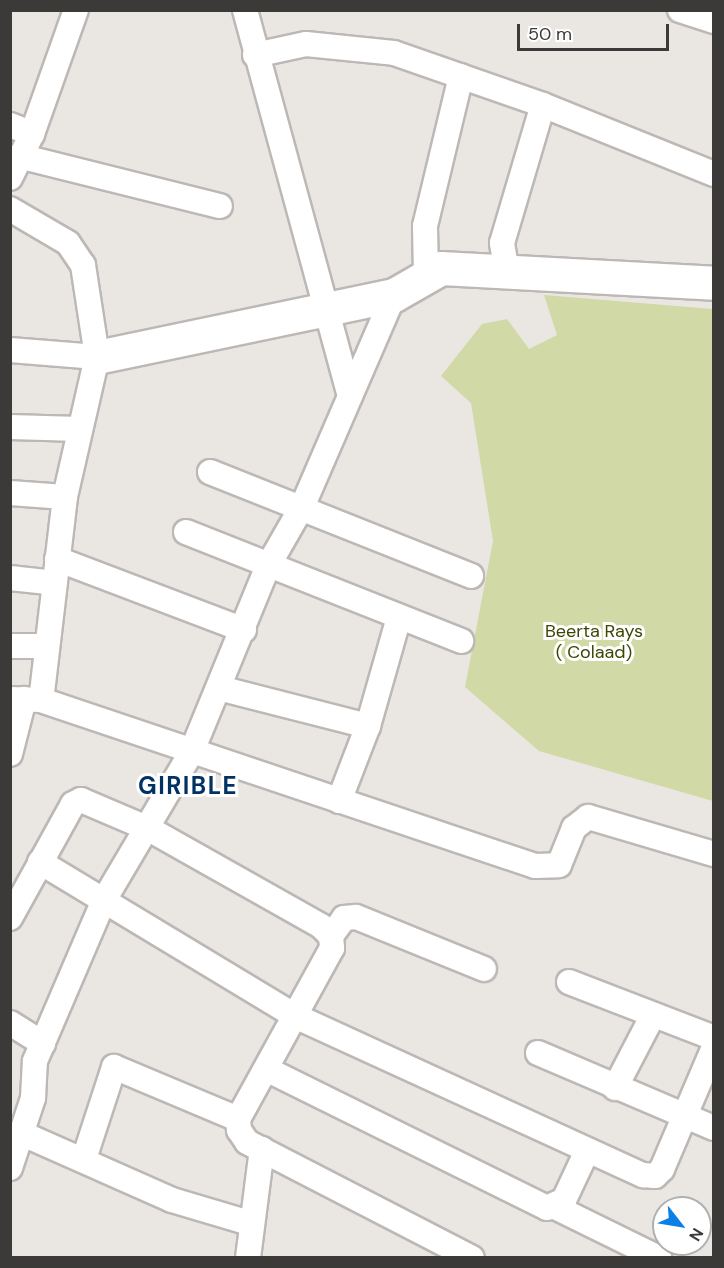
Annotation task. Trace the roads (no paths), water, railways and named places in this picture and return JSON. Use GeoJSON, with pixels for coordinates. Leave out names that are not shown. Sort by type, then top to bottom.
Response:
{"type":"FeatureCollection","features":[{"type":"Feature","properties":{"kind":"street"},"geometry":{"type":"LineString","coordinates":[[76,10],[21,129],[15,167],[220,206]]}},
{"type":"Feature","properties":{"kind":"street"},"geometry":{"type":"LineString","coordinates":[[245,10],[255,55],[350,396]]}},
{"type":"Feature","properties":{"kind":"street"},"geometry":{"type":"LineString","coordinates":[[680,10],[714,21]]}},
{"type":"Feature","properties":{"kind":"street"},"geometry":{"type":"LineString","coordinates":[[255,55],[306,44],[342,44],[394,53],[543,105],[714,174]]}},
{"type":"Feature","properties":{"kind":"street"},"geometry":{"type":"LineString","coordinates":[[426,275],[425,226],[461,76]]}},
{"type":"Feature","properties":{"kind":"street"},"geometry":{"type":"LineString","coordinates":[[507,272],[502,243],[543,105]]}},
{"type":"Feature","properties":{"kind":"street"},"geometry":{"type":"LineString","coordinates":[[10,209],[68,243],[83,265],[97,357],[65,497],[47,646],[25,699],[10,754]]}},
{"type":"Feature","properties":{"kind":"street"},"geometry":{"type":"LineString","coordinates":[[10,350],[97,357],[394,295],[441,268],[714,283]]}},
{"type":"Feature","properties":{"kind":"street"},"geometry":{"type":"LineString","coordinates":[[10,1168],[22,1134],[43,1044],[104,900],[149,829],[192,751],[244,630],[268,566],[303,505],[394,295]]}},
{"type":"Feature","properties":{"kind":"street"},"geometry":{"type":"LineString","coordinates":[[10,427],[80,429]]}},
{"type":"Feature","properties":{"kind":"street"},"geometry":{"type":"LineString","coordinates":[[210,472],[303,505],[471,576]]}},
{"type":"Feature","properties":{"kind":"street"},"geometry":{"type":"LineString","coordinates":[[10,493],[65,497]]}},
{"type":"Feature","properties":{"kind":"street"},"geometry":{"type":"LineString","coordinates":[[186,532],[461,641]]}},
{"type":"Feature","properties":{"kind":"street"},"geometry":{"type":"LineString","coordinates":[[57,559],[244,630]]}},
{"type":"Feature","properties":{"kind":"street"},"geometry":{"type":"LineString","coordinates":[[10,578],[55,583]]}},
{"type":"Feature","properties":{"kind":"street"},"geometry":{"type":"LineString","coordinates":[[339,801],[368,726],[399,617]]}},
{"type":"Feature","properties":{"kind":"street"},"geometry":{"type":"LineString","coordinates":[[10,646],[47,646]]}},
{"type":"Feature","properties":{"kind":"street"},"geometry":{"type":"LineString","coordinates":[[219,688],[368,726]]}},
{"type":"Feature","properties":{"kind":"street"},"geometry":{"type":"LineString","coordinates":[[25,699],[549,868],[559,865],[574,828],[588,817],[714,854]]}},
{"type":"Feature","properties":{"kind":"street"},"geometry":{"type":"LineString","coordinates":[[10,918],[73,804],[81,800],[149,829],[331,936]]}},
{"type":"Feature","properties":{"kind":"street"},"geometry":{"type":"LineString","coordinates":[[40,862],[295,1016],[587,1151],[654,1176],[684,1117],[714,1047]]}},
{"type":"Feature","properties":{"kind":"street"},"geometry":{"type":"LineString","coordinates":[[472,1257],[262,1149],[243,1136],[238,1119],[332,948],[331,936],[344,918],[356,918],[484,969]]}},
{"type":"Feature","properties":{"kind":"street"},"geometry":{"type":"LineString","coordinates":[[569,982],[714,1038]]}},
{"type":"Feature","properties":{"kind":"street"},"geometry":{"type":"LineString","coordinates":[[615,1088],[653,1015]]}},
{"type":"Feature","properties":{"kind":"street"},"geometry":{"type":"LineString","coordinates":[[10,1023],[43,1044]]}},
{"type":"Feature","properties":{"kind":"street"},"geometry":{"type":"LineString","coordinates":[[538,1053],[615,1088],[714,1128]]}},
{"type":"Feature","properties":{"kind":"street"},"geometry":{"type":"LineString","coordinates":[[84,1159],[114,1067],[238,1119]]}},
{"type":"Feature","properties":{"kind":"street"},"geometry":{"type":"LineString","coordinates":[[266,1069],[659,1257]]}},
{"type":"Feature","properties":{"kind":"street"},"geometry":{"type":"LineString","coordinates":[[22,1134],[84,1159],[172,1200],[249,1223]]}},
{"type":"Feature","properties":{"kind":"street"},"geometry":{"type":"LineString","coordinates":[[248,1257],[249,1223],[262,1149]]}},
{"type":"Feature","properties":{"kind":"street"},"geometry":{"type":"LineString","coordinates":[[556,1208],[587,1151]]}},
{"type":"Feature","properties":{"kind":"district","name":"GIRIBLE"},"geometry":{"type":"Point","coordinates":[188,786]}},
{"type":"Feature","properties":{"kind":"park label","name":"Beerta Rays ( Colaad)"},"geometry":{"type":"Point","coordinates":[594,642]}}]}
